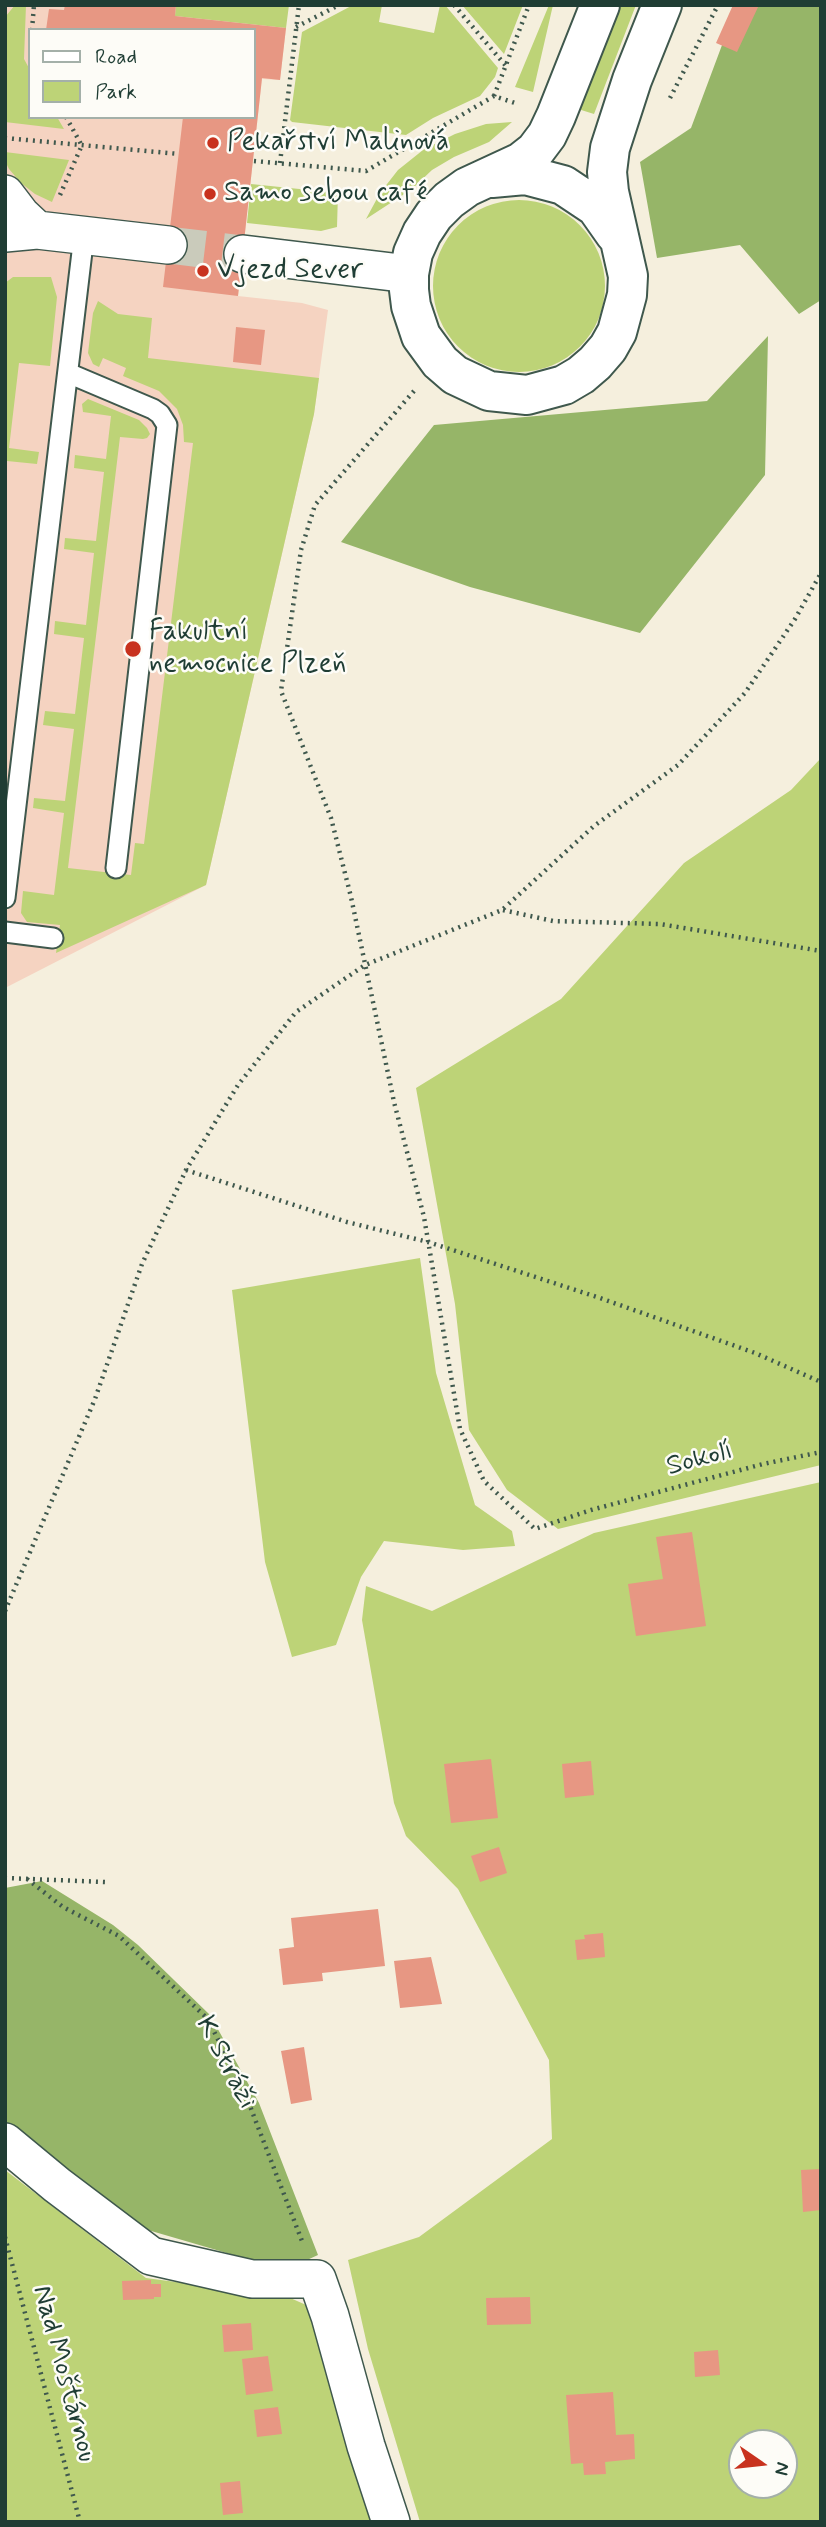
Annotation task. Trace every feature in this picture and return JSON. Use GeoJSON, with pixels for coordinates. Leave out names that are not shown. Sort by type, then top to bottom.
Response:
{"type":"FeatureCollection","features":[{"type":"Feature","properties":{"kind":"street"},"geometry":{"type":"LineString","coordinates":[[487,180],[521,162],[535,151],[547,135],[600,5]]}},
{"type":"Feature","properties":{"kind":"street"},"geometry":{"type":"LineString","coordinates":[[618,239],[596,207],[564,184],[526,175],[506,175],[467,187],[433,215],[413,253],[409,290],[415,321],[425,343],[440,362],[471,384],[508,394],[546,391],[581,375],[608,348],[624,314],[628,275],[609,192],[607,172],[610,148],[632,80],[662,5]]}},
{"type":"Feature","properties":{"kind":"street"},"geometry":{"type":"LineString","coordinates":[[5,194],[21,215],[21,232],[84,235],[168,245]]}},
{"type":"Feature","properties":{"kind":"street"},"geometry":{"type":"LineString","coordinates":[[243,254],[409,274]]}},
{"type":"Feature","properties":{"kind":"street"},"geometry":{"type":"LineString","coordinates":[[5,2142],[151,2256],[253,2279],[317,2279],[391,2522]]}},
{"type":"Feature","properties":{"kind":"lane"},"geometry":{"type":"LineString","coordinates":[[5,898],[84,235]]}},
{"type":"Feature","properties":{"kind":"lane"},"geometry":{"type":"LineString","coordinates":[[68,373],[153,409],[167,425],[116,868]]}},
{"type":"Feature","properties":{"kind":"lane"},"geometry":{"type":"LineString","coordinates":[[5,932],[53,937]]}},
{"type":"Feature","properties":{"kind":"path"},"geometry":{"type":"LineString","coordinates":[[32,28],[34,5]]}},
{"type":"Feature","properties":{"kind":"path"},"geometry":{"type":"LineString","coordinates":[[279,163],[299,5]]}},
{"type":"Feature","properties":{"kind":"path"},"geometry":{"type":"LineString","coordinates":[[296,27],[339,5]]}},
{"type":"Feature","properties":{"kind":"path"},"geometry":{"type":"LineString","coordinates":[[454,5],[506,66]]}},
{"type":"Feature","properties":{"kind":"path"},"geometry":{"type":"LineString","coordinates":[[254,161],[366,171],[494,96],[529,5]]}},
{"type":"Feature","properties":{"kind":"path"},"geometry":{"type":"LineString","coordinates":[[494,96],[556,116]]}},
{"type":"Feature","properties":{"kind":"path"},"geometry":{"type":"LineString","coordinates":[[67,119],[82,145]]}},
{"type":"Feature","properties":{"kind":"path"},"geometry":{"type":"LineString","coordinates":[[5,138],[179,154]]}},
{"type":"Feature","properties":{"kind":"path"},"geometry":{"type":"LineString","coordinates":[[428,1242],[331,818],[281,691],[301,550],[315,505],[440,362]]}},
{"type":"Feature","properties":{"kind":"path"},"geometry":{"type":"LineString","coordinates":[[5,1611],[95,1399],[142,1264],[186,1170],[238,1085],[296,1013],[365,965],[502,910],[594,826],[678,765],[745,693],[795,619],[821,573]]}},
{"type":"Feature","properties":{"kind":"path"},"geometry":{"type":"LineString","coordinates":[[502,910],[553,920],[660,925],[821,951]]}},
{"type":"Feature","properties":{"kind":"path"},"geometry":{"type":"LineString","coordinates":[[186,1170],[347,1222],[428,1242],[612,1303],[755,1353],[821,1382]]}},
{"type":"Feature","properties":{"kind":"path","name":"Sokolí"},"geometry":{"type":"LineString","coordinates":[[428,1242],[460,1429],[484,1481],[535,1529],[591,1510],[763,1464],[821,1452]]}},
{"type":"Feature","properties":{"kind":"path"},"geometry":{"type":"LineString","coordinates":[[5,1878],[105,1882]]}},
{"type":"Feature","properties":{"kind":"path","name":"K Stráži"},"geometry":{"type":"LineString","coordinates":[[27,1878],[63,1907],[120,1936],[208,2019],[248,2101],[317,2279]]}},
{"type":"Feature","properties":{"kind":"path","name":"Nad Moštárnou"},"geometry":{"type":"LineString","coordinates":[[5,2237],[80,2522]]}},
{"type":"Feature","properties":{"kind":"shaded area","name":"Fakultní nemocnice Plzeň"},"geometry":{"type":"Polygon","coordinates":[[[5,5],[176,5],[176,16],[286,28],[280,80],[262,79],[238,296],[302,303],[328,310],[314,414],[206,885],[5,988],[5,5]]]}},
{"type":"Feature","properties":{"kind":"green space"},"geometry":{"type":"Polygon","coordinates":[[[15,5],[26,5],[24,59],[28,66],[28,119],[58,119],[64,129],[5,122],[6,16],[15,5]]]}},
{"type":"Feature","properties":{"kind":"green space"},"geometry":{"type":"Polygon","coordinates":[[[176,5],[289,5],[286,28],[175,16],[176,5]]]}},
{"type":"Feature","properties":{"kind":"green space"},"geometry":{"type":"Polygon","coordinates":[[[353,5],[382,5],[379,22],[434,33],[440,5],[445,5],[498,68],[495,77],[480,96],[433,118],[406,135],[292,122],[290,120],[302,32],[353,5]]]}},
{"type":"Feature","properties":{"kind":"green space"},"geometry":{"type":"Polygon","coordinates":[[[462,5],[523,5],[504,54],[462,5]]]}},
{"type":"Feature","properties":{"kind":"green space"},"geometry":{"type":"Polygon","coordinates":[[[549,5],[553,5],[533,92],[515,87],[549,5]]]}},
{"type":"Feature","properties":{"kind":"green space"},"geometry":{"type":"Polygon","coordinates":[[[617,5],[636,5],[594,114],[578,109],[617,5]]]}},
{"type":"Feature","properties":{"kind":"green space"},"geometry":{"type":"Polygon","coordinates":[[[737,5],[821,5],[821,300],[799,314],[740,245],[657,258],[640,162],[691,128],[737,5]]]}},
{"type":"Feature","properties":{"kind":"green space"},"geometry":{"type":"Polygon","coordinates":[[[512,122],[489,142],[432,170],[412,189],[366,219],[380,193],[398,170],[423,150],[455,134],[486,124],[512,122]]]}},
{"type":"Feature","properties":{"kind":"green space"},"geometry":{"type":"Polygon","coordinates":[[[5,152],[69,160],[52,202],[21,183],[9,169],[5,152]]]}},
{"type":"Feature","properties":{"kind":"green space"},"geometry":{"type":"Polygon","coordinates":[[[251,184],[338,193],[337,227],[321,231],[247,223],[251,184]]]}},
{"type":"Feature","properties":{"kind":"green space"},"geometry":{"type":"Polygon","coordinates":[[[519,200],[552,207],[580,225],[598,253],[605,286],[598,319],[580,347],[552,365],[519,372],[486,365],[458,347],[440,319],[433,286],[440,253],[458,225],[486,207],[519,200]]]}},
{"type":"Feature","properties":{"kind":"green space"},"geometry":{"type":"Polygon","coordinates":[[[13,277],[51,277],[57,297],[50,366],[19,363],[9,448],[39,452],[37,464],[7,461],[5,474],[5,283],[13,277]]]}},
{"type":"Feature","properties":{"kind":"green space"},"geometry":{"type":"Polygon","coordinates":[[[98,301],[118,314],[152,318],[148,358],[319,378],[314,414],[206,885],[56,953],[60,925],[27,922],[21,913],[23,891],[54,895],[64,813],[33,808],[34,798],[65,801],[74,729],[43,725],[45,711],[75,714],[84,638],[54,634],[55,621],[86,625],[94,553],[64,549],[65,538],[96,541],[104,472],[74,468],[75,455],[106,459],[111,416],[83,412],[82,404],[88,399],[139,420],[150,434],[143,439],[120,437],[68,868],[131,875],[135,843],[144,844],[193,443],[184,442],[183,425],[177,409],[159,391],[123,376],[126,368],[103,358],[99,367],[93,364],[88,353],[93,313],[98,301]]]}},
{"type":"Feature","properties":{"kind":"green space"},"geometry":{"type":"Polygon","coordinates":[[[768,336],[765,475],[640,633],[470,587],[341,542],[434,425],[707,401],[768,336]]]}},
{"type":"Feature","properties":{"kind":"green space"},"geometry":{"type":"Polygon","coordinates":[[[821,758],[821,1465],[558,1529],[507,1490],[469,1430],[455,1304],[416,1088],[561,999],[684,863],[791,790],[821,758]]]}},
{"type":"Feature","properties":{"kind":"green space"},"geometry":{"type":"Polygon","coordinates":[[[420,1258],[436,1373],[475,1505],[512,1531],[515,1546],[463,1550],[384,1541],[361,1577],[336,1645],[292,1657],[265,1562],[232,1290],[420,1258]]]}},
{"type":"Feature","properties":{"kind":"green space"},"geometry":{"type":"Polygon","coordinates":[[[821,1482],[821,2522],[420,2522],[368,2349],[348,2260],[419,2237],[552,2139],[549,2060],[458,1889],[406,1836],[394,1803],[362,1620],[366,1586],[432,1611],[594,1533],[821,1482]]]}},
{"type":"Feature","properties":{"kind":"green space"},"geometry":{"type":"Polygon","coordinates":[[[42,1881],[113,1925],[138,1945],[210,2015],[259,2103],[318,2255],[285,2270],[141,2228],[5,2128],[5,1888],[42,1881]]]}},
{"type":"Feature","properties":{"kind":"green space"},"geometry":{"type":"Polygon","coordinates":[[[5,2170],[146,2278],[288,2297],[313,2308],[377,2522],[5,2522],[5,2170]]]}},
{"type":"Feature","properties":{"kind":"building"},"geometry":{"type":"Polygon","coordinates":[[[65,5],[176,5],[175,16],[286,28],[280,80],[262,78],[238,296],[163,287],[183,119],[256,119],[256,28],[46,28],[49,9],[64,10],[65,5]]]}},
{"type":"Feature","properties":{"kind":"building"},"geometry":{"type":"Polygon","coordinates":[[[733,5],[759,5],[737,52],[716,43],[733,5]]]}},
{"type":"Feature","properties":{"kind":"building"},"geometry":{"type":"Polygon","coordinates":[[[236,327],[265,330],[261,365],[233,362],[236,327]]]}},
{"type":"Feature","properties":{"kind":"building"},"geometry":{"type":"Polygon","coordinates":[[[692,1532],[706,1626],[636,1636],[628,1584],[663,1579],[656,1537],[692,1532]]]}},
{"type":"Feature","properties":{"kind":"building"},"geometry":{"type":"Polygon","coordinates":[[[491,1759],[498,1818],[451,1823],[444,1764],[491,1759]]]}},
{"type":"Feature","properties":{"kind":"building"},"geometry":{"type":"Polygon","coordinates":[[[591,1761],[594,1795],[565,1798],[562,1764],[591,1761]]]}},
{"type":"Feature","properties":{"kind":"building"},"geometry":{"type":"Polygon","coordinates":[[[499,1847],[507,1873],[480,1882],[471,1856],[499,1847]]]}},
{"type":"Feature","properties":{"kind":"building"},"geometry":{"type":"Polygon","coordinates":[[[378,1909],[385,1966],[322,1973],[323,1981],[283,1985],[279,1949],[294,1947],[291,1918],[378,1909]]]}},
{"type":"Feature","properties":{"kind":"building"},"geometry":{"type":"Polygon","coordinates":[[[603,1933],[605,1957],[577,1960],[575,1940],[585,1939],[584,1935],[603,1933]]]}},
{"type":"Feature","properties":{"kind":"building"},"geometry":{"type":"Polygon","coordinates":[[[431,1957],[442,2004],[400,2008],[394,1961],[431,1957]]]}},
{"type":"Feature","properties":{"kind":"building"},"geometry":{"type":"Polygon","coordinates":[[[304,2047],[312,2100],[291,2104],[281,2051],[304,2047]]]}},
{"type":"Feature","properties":{"kind":"building"},"geometry":{"type":"Polygon","coordinates":[[[821,2169],[821,2210],[803,2212],[801,2170],[821,2169]]]}},
{"type":"Feature","properties":{"kind":"building"},"geometry":{"type":"Polygon","coordinates":[[[151,2280],[151,2284],[161,2284],[161,2297],[123,2300],[122,2281],[151,2280]]]}},
{"type":"Feature","properties":{"kind":"building"},"geometry":{"type":"Polygon","coordinates":[[[530,2297],[531,2324],[487,2325],[486,2298],[530,2297]]]}},
{"type":"Feature","properties":{"kind":"building"},"geometry":{"type":"Polygon","coordinates":[[[251,2323],[253,2350],[224,2352],[222,2325],[251,2323]]]}},
{"type":"Feature","properties":{"kind":"building"},"geometry":{"type":"Polygon","coordinates":[[[718,2350],[720,2375],[695,2377],[694,2352],[718,2350]]]}},
{"type":"Feature","properties":{"kind":"building"},"geometry":{"type":"Polygon","coordinates":[[[268,2356],[273,2391],[246,2395],[242,2359],[268,2356]]]}},
{"type":"Feature","properties":{"kind":"building"},"geometry":{"type":"Polygon","coordinates":[[[613,2392],[616,2435],[634,2434],[635,2459],[605,2462],[606,2474],[584,2475],[583,2463],[571,2464],[566,2395],[613,2392]]]}},
{"type":"Feature","properties":{"kind":"building"},"geometry":{"type":"Polygon","coordinates":[[[278,2407],[282,2434],[257,2437],[254,2410],[278,2407]]]}},
{"type":"Feature","properties":{"kind":"building"},"geometry":{"type":"Polygon","coordinates":[[[240,2481],[243,2513],[223,2515],[220,2483],[240,2481]]]}},
{"type":"Feature","properties":{"kind":"tunnel"},"geometry":{"type":"LineString","coordinates":[[168,245],[243,254]]}},
{"type":"Feature","properties":{"kind":"place","name":"Pekařství Malinová"},"geometry":{"type":"Point","coordinates":[213,143]}},
{"type":"Feature","properties":{"kind":"place","name":"Samo sebou café"},"geometry":{"type":"Point","coordinates":[210,194]}},
{"type":"Feature","properties":{"kind":"place","name":"Vjezd Sever"},"geometry":{"type":"Point","coordinates":[203,271]}},
{"type":"Feature","properties":{"kind":"place","name":"Fakultní nemocnice Plzeň"},"geometry":{"type":"Point","coordinates":[133,649]}}]}
